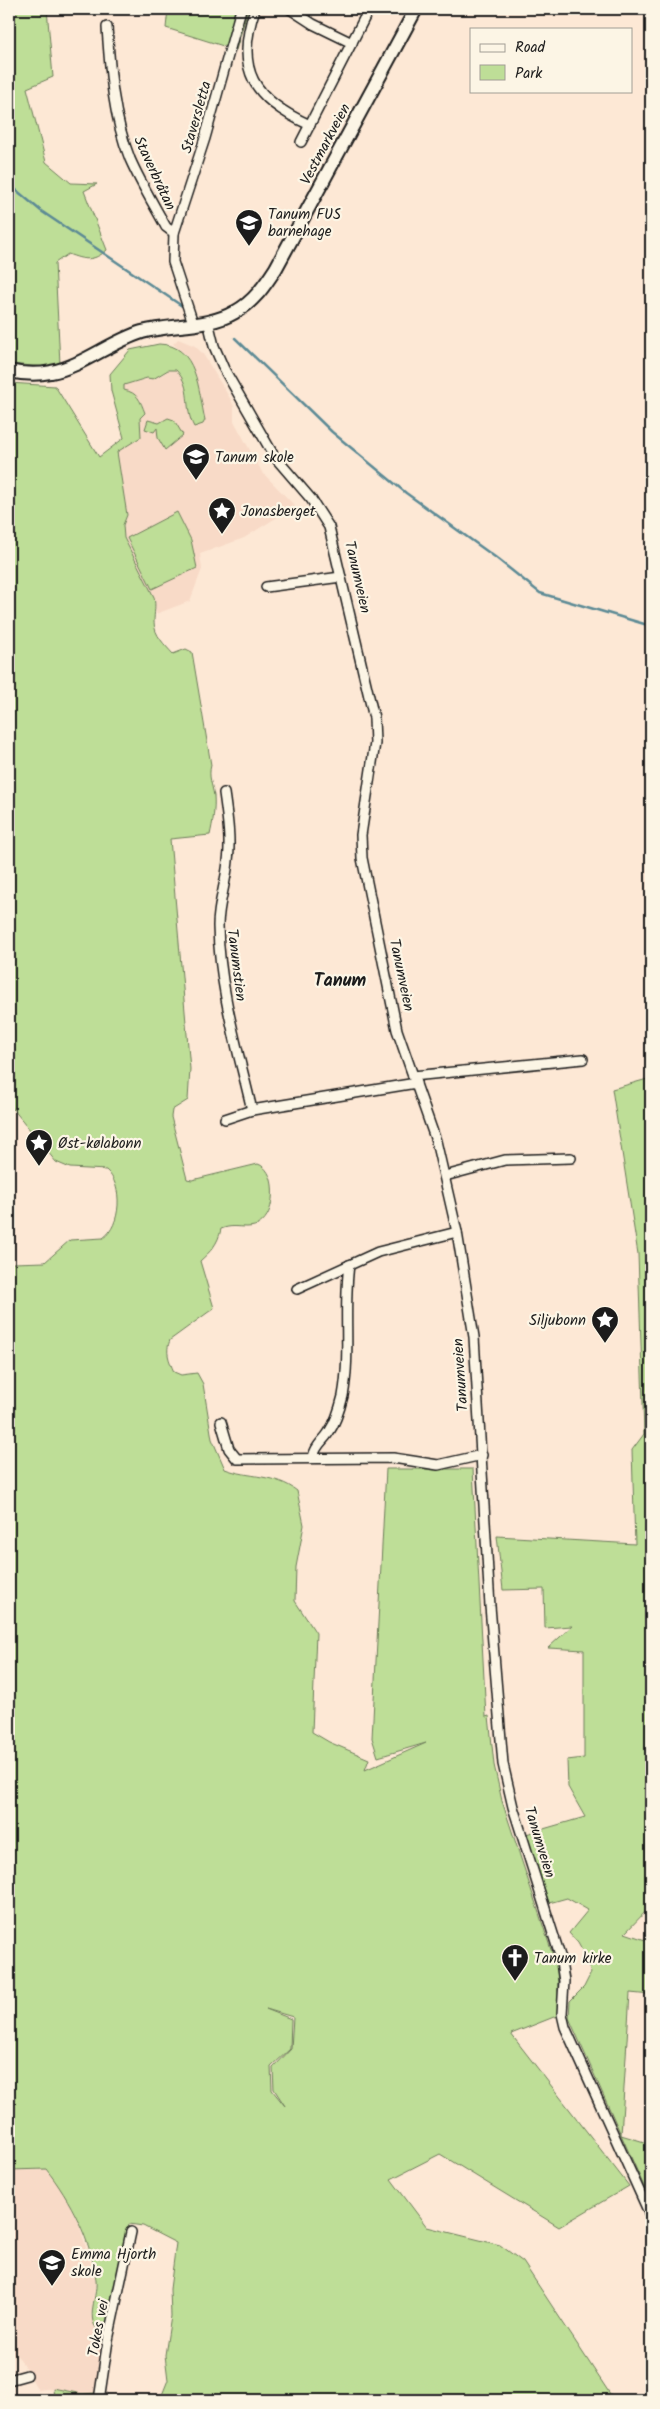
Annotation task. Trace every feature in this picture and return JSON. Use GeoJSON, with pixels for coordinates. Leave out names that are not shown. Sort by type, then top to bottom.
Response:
{"type":"FeatureCollection","features":[{"type":"Feature","properties":{"kind":"main road","name":"Vestmarkveien"},"geometry":{"type":"LineString","coordinates":[[208,321],[224,317],[240,309],[254,298],[268,281],[416,9]]}},
{"type":"Feature","properties":{"kind":"main road"},"geometry":{"type":"LineString","coordinates":[[9,371],[29,374],[50,372],[73,365],[104,347],[131,336],[208,321]]}},
{"type":"Feature","properties":{"kind":"street","name":"Staversletta"},"geometry":{"type":"LineString","coordinates":[[174,233],[205,138],[241,9]]}},
{"type":"Feature","properties":{"kind":"street"},"geometry":{"type":"LineString","coordinates":[[255,9],[246,49],[253,83],[274,107],[310,126]]}},
{"type":"Feature","properties":{"kind":"street"},"geometry":{"type":"LineString","coordinates":[[290,9],[313,24],[352,43]]}},
{"type":"Feature","properties":{"kind":"street"},"geometry":{"type":"LineString","coordinates":[[301,142],[369,9]]}},
{"type":"Feature","properties":{"kind":"street","name":"Staverbråtan"},"geometry":{"type":"LineString","coordinates":[[107,27],[114,98],[122,133],[137,173],[166,227],[174,233],[173,262],[193,323]]}},
{"type":"Feature","properties":{"kind":"street","name":"Tanumveien"},"geometry":{"type":"LineString","coordinates":[[208,321],[214,346],[224,369],[274,456],[324,515],[335,545],[374,718],[375,743],[361,835],[362,858],[395,1021],[428,1117],[445,1176],[457,1232],[474,1337],[490,1606],[505,1778],[560,1956],[564,1981],[562,2014],[565,2027],[651,2217]]}},
{"type":"Feature","properties":{"kind":"street"},"geometry":{"type":"LineString","coordinates":[[266,587],[341,577]]}},
{"type":"Feature","properties":{"kind":"street","name":"Tanumstien"},"geometry":{"type":"LineString","coordinates":[[224,793],[228,826],[228,861],[218,923],[219,952],[227,1000],[252,1110]]}},
{"type":"Feature","properties":{"kind":"street"},"geometry":{"type":"LineString","coordinates":[[225,1119],[252,1110],[414,1079],[584,1059]]}},
{"type":"Feature","properties":{"kind":"street"},"geometry":{"type":"LineString","coordinates":[[445,1176],[505,1160],[572,1158]]}},
{"type":"Feature","properties":{"kind":"street"},"geometry":{"type":"LineString","coordinates":[[297,1289],[378,1252],[457,1232]]}},
{"type":"Feature","properties":{"kind":"street"},"geometry":{"type":"LineString","coordinates":[[313,1457],[319,1442],[329,1433],[337,1417],[343,1396],[347,1358],[347,1283],[349,1265]]}},
{"type":"Feature","properties":{"kind":"street"},"geometry":{"type":"LineString","coordinates":[[221,1422],[229,1449],[237,1459],[313,1457],[393,1458],[438,1465],[482,1455]]}},
{"type":"Feature","properties":{"kind":"street","name":"Tokes vei"},"geometry":{"type":"LineString","coordinates":[[99,2400],[108,2340],[131,2232]]}},
{"type":"Feature","properties":{"kind":"street"},"geometry":{"type":"LineString","coordinates":[[9,2380],[27,2376]]}},
{"type":"Feature","properties":{"kind":"shaded area","name":"Tanum skole"},"geometry":{"type":"Polygon","coordinates":[[[178,339],[195,346],[203,354],[231,400],[234,407],[234,421],[262,472],[295,506],[244,538],[200,554],[202,569],[190,601],[156,614],[154,597],[124,538],[123,525],[127,515],[117,452],[141,437],[140,418],[145,413],[140,399],[124,390],[124,385],[162,375],[168,370],[176,370],[184,379],[188,410],[203,424],[205,420],[196,376],[187,356],[173,344],[178,339]]]}},
{"type":"Feature","properties":{"kind":"shaded area","name":"Emma Hjorth skole"},"geometry":{"type":"Polygon","coordinates":[[[46,2169],[66,2196],[79,2224],[96,2280],[91,2316],[106,2335],[96,2393],[82,2394],[53,2388],[38,2390],[20,2359],[9,2348],[9,2170],[46,2169]]]}},
{"type":"Feature","properties":{"kind":"green space"},"geometry":{"type":"Polygon","coordinates":[[[9,9],[47,9],[53,77],[27,88],[46,162],[71,183],[97,184],[84,191],[107,250],[97,257],[88,259],[68,254],[55,263],[60,364],[46,367],[9,364],[9,9]]]}},
{"type":"Feature","properties":{"kind":"green space"},"geometry":{"type":"Polygon","coordinates":[[[168,9],[248,9],[236,50],[166,28],[168,9]]]}},
{"type":"Feature","properties":{"kind":"green space"},"geometry":{"type":"Polygon","coordinates":[[[159,344],[172,346],[182,352],[194,371],[205,420],[203,424],[194,427],[184,384],[176,370],[168,370],[153,379],[147,378],[124,385],[124,390],[138,398],[145,413],[140,418],[141,437],[117,452],[127,515],[123,525],[124,538],[154,597],[154,627],[158,635],[173,654],[186,649],[192,652],[211,765],[210,777],[214,796],[214,816],[210,835],[170,839],[190,1069],[188,1100],[172,1110],[171,1117],[187,1179],[192,1180],[258,1164],[264,1167],[268,1173],[272,1192],[271,1206],[260,1223],[254,1226],[221,1229],[214,1247],[200,1261],[214,1308],[170,1340],[168,1356],[174,1372],[181,1375],[197,1373],[203,1384],[212,1439],[225,1469],[271,1479],[297,1491],[304,1525],[296,1567],[295,1601],[316,1633],[312,1732],[329,1742],[369,1759],[365,1770],[426,1743],[378,1757],[372,1738],[386,1469],[473,1469],[486,1717],[489,1716],[494,1765],[502,1801],[557,1968],[559,2015],[511,2034],[629,2186],[559,2227],[440,2154],[391,2179],[427,2227],[500,2245],[523,2262],[614,2400],[156,2400],[162,2395],[168,2380],[165,2355],[171,2316],[170,2289],[176,2243],[143,2226],[129,2224],[106,2335],[98,2330],[92,2318],[96,2288],[94,2266],[85,2236],[71,2207],[46,2169],[9,2170],[9,1267],[13,1263],[45,1262],[70,1240],[103,1238],[114,1224],[117,1215],[118,1195],[116,1185],[106,1170],[70,1168],[56,1162],[9,1104],[9,383],[55,386],[99,457],[124,438],[111,391],[110,374],[130,350],[159,344]],[[266,2009],[291,2019],[290,2049],[271,2067],[272,2090],[285,2106],[274,2089],[273,2068],[291,2049],[293,2017],[266,2009]]]}},
{"type":"Feature","properties":{"kind":"green space"},"geometry":{"type":"Polygon","coordinates":[[[168,418],[174,420],[183,435],[165,450],[158,438],[157,428],[154,432],[145,429],[148,420],[159,423],[168,418]]]}},
{"type":"Feature","properties":{"kind":"green space"},"geometry":{"type":"Polygon","coordinates":[[[177,512],[191,540],[197,568],[152,589],[127,538],[177,512]]]}},
{"type":"Feature","properties":{"kind":"green space"},"geometry":{"type":"Polygon","coordinates":[[[651,1078],[651,1753],[646,1850],[648,1909],[625,1933],[651,1942],[651,1995],[630,1993],[621,2135],[569,2018],[570,2001],[584,1987],[591,1973],[588,1966],[589,1963],[578,1943],[569,1933],[588,1910],[567,1898],[549,1903],[526,1834],[585,1817],[568,1787],[567,1760],[584,1758],[584,1650],[548,1648],[572,1626],[545,1628],[544,1589],[503,1590],[497,1536],[635,1544],[632,1450],[644,1434],[638,1254],[612,1089],[651,1078]]]}},
{"type":"Feature","properties":{"kind":"green space"},"geometry":{"type":"Polygon","coordinates":[[[621,2135],[651,2144],[651,2202],[621,2135]]]}},
{"type":"Feature","properties":{"kind":"green space"},"geometry":{"type":"Polygon","coordinates":[[[53,2388],[82,2394],[96,2393],[95,2400],[54,2400],[53,2388]]]}},
{"type":"Feature","properties":{"kind":"waterway"},"geometry":{"type":"LineString","coordinates":[[9,184],[41,211],[182,306]]}},
{"type":"Feature","properties":{"kind":"waterway"},"geometry":{"type":"LineString","coordinates":[[235,338],[332,432],[406,493],[495,557],[540,593],[651,626]]}},
{"type":"Feature","properties":{"kind":"place","name":"Tanum FUS barnehage"},"geometry":{"type":"Point","coordinates":[249,247]}},
{"type":"Feature","properties":{"kind":"place","name":"Tanum skole"},"geometry":{"type":"Point","coordinates":[196,481]}},
{"type":"Feature","properties":{"kind":"place","name":"Jonasberget"},"geometry":{"type":"Point","coordinates":[222,535]}},
{"type":"Feature","properties":{"kind":"place","name":"Øst-kølabonn"},"geometry":{"type":"Point","coordinates":[39,1167]}},
{"type":"Feature","properties":{"kind":"place","name":"Siljubonn"},"geometry":{"type":"Point","coordinates":[605,1344]}},
{"type":"Feature","properties":{"kind":"place","name":"Tanum kirke"},"geometry":{"type":"Point","coordinates":[515,1982]}},
{"type":"Feature","properties":{"kind":"place","name":"Emma Hjorth skole"},"geometry":{"type":"Point","coordinates":[52,2287]}},
{"type":"Feature","properties":{"kind":"district","name":"Tanum"},"geometry":{"type":"Point","coordinates":[340,980]}}]}
